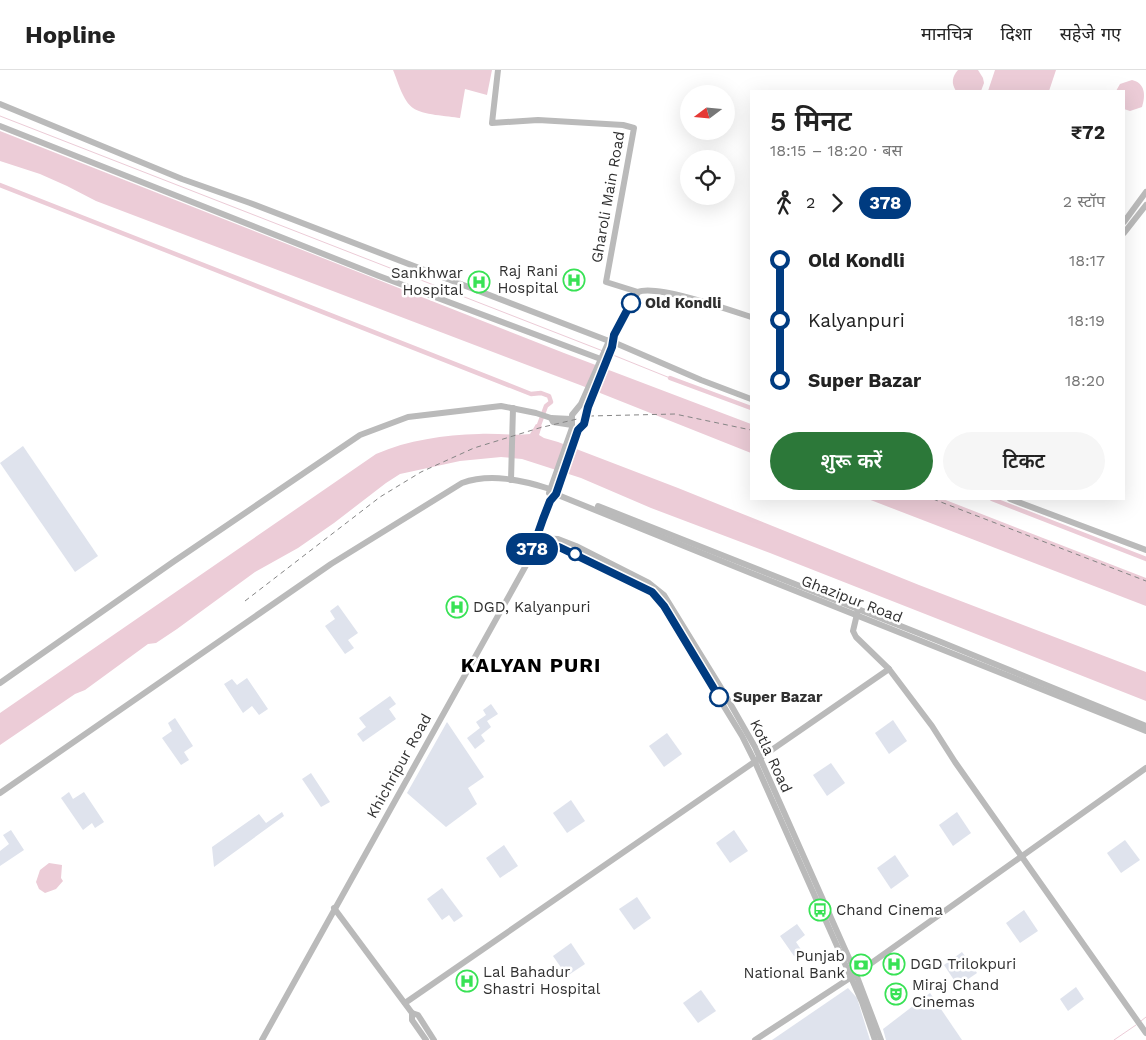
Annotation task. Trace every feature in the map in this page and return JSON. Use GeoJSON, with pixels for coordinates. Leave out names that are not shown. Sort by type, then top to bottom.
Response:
{"type":"FeatureCollection","features":[{"type":"Feature","properties":{"kind":"street","name":"Gharoli Main Road"},"geometry":{"type":"LineString","coordinates":[[498,70],[492,123],[538,120],[623,125],[634,128],[606,282],[638,292]]}},
{"type":"Feature","properties":{"kind":"street"},"geometry":{"type":"LineString","coordinates":[[0,104],[182,179],[250,203],[611,342],[750,399]]}},
{"type":"Feature","properties":{"kind":"street"},"geometry":{"type":"LineString","coordinates":[[0,126],[379,276],[604,359]]}},
{"type":"Feature","properties":{"kind":"street"},"geometry":{"type":"LineString","coordinates":[[1125,221],[1146,192]]}},
{"type":"Feature","properties":{"kind":"street"},"geometry":{"type":"LineString","coordinates":[[1125,232],[1146,205]]}},
{"type":"Feature","properties":{"kind":"street"},"geometry":{"type":"LineString","coordinates":[[0,683],[360,434],[408,417],[501,406],[536,413],[573,425],[584,424],[590,392],[611,342],[638,292],[644,290],[656,291],[750,317]]}},
{"type":"Feature","properties":{"kind":"street"},"geometry":{"type":"LineString","coordinates":[[573,425],[574,412],[590,392]]}},
{"type":"Feature","properties":{"kind":"street"},"geometry":{"type":"LineString","coordinates":[[512,480],[513,408]]}},
{"type":"Feature","properties":{"kind":"street"},"geometry":{"type":"LineString","coordinates":[[578,408],[583,408],[586,413]]}},
{"type":"Feature","properties":{"kind":"street","name":"Khichripur Road"},"geometry":{"type":"LineString","coordinates":[[262,1040],[530,556],[572,440],[573,425]]}},
{"type":"Feature","properties":{"kind":"street","name":"Ghazipur Road"},"geometry":{"type":"LineString","coordinates":[[0,793],[331,564],[462,483],[476,478],[512,480],[553,489],[1146,726]]}},
{"type":"Feature","properties":{"kind":"street"},"geometry":{"type":"LineString","coordinates":[[1013,500],[1146,550]]}},
{"type":"Feature","properties":{"kind":"street","name":"Kotla Road"},"geometry":{"type":"LineString","coordinates":[[536,538],[557,543],[648,588],[665,603],[742,736],[758,760],[881,1040]]}},
{"type":"Feature","properties":{"kind":"street"},"geometry":{"type":"LineString","coordinates":[[530,556],[557,543]]}},
{"type":"Feature","properties":{"kind":"street"},"geometry":{"type":"LineString","coordinates":[[858,612],[853,630],[854,634],[889,669],[932,726],[1021,857],[1035,874],[1146,1033]]}},
{"type":"Feature","properties":{"kind":"street","name":"Ghazipur Road"},"geometry":{"type":"LineString","coordinates":[[858,612],[1146,731]]}},
{"type":"Feature","properties":{"kind":"street"},"geometry":{"type":"LineString","coordinates":[[405,1003],[889,669]]}},
{"type":"Feature","properties":{"kind":"street"},"geometry":{"type":"LineString","coordinates":[[755,1040],[854,976],[1146,768]]}},
{"type":"Feature","properties":{"kind":"street"},"geometry":{"type":"LineString","coordinates":[[334,908],[405,1003],[418,1016],[434,1040]]}},
{"type":"Feature","properties":{"kind":"street","name":"Kotla Road"},"geometry":{"type":"LineString","coordinates":[[854,976],[875,1040]]}},
{"type":"Feature","properties":{"kind":"street"},"geometry":{"type":"LineString","coordinates":[[839,985],[857,989]]}},
{"type":"Feature","properties":{"kind":"street"},"geometry":{"type":"LineString","coordinates":[[412,1012],[412,1020],[426,1040]]}},
{"type":"Feature","properties":{"kind":"shaded area"},"geometry":{"type":"Polygon","coordinates":[[[393,70],[492,70],[487,95],[465,89],[460,118],[429,114],[413,108],[404,96],[393,70]]]}},
{"type":"Feature","properties":{"kind":"shaded area"},"geometry":{"type":"Polygon","coordinates":[[[958,70],[978,70],[984,83],[981,90],[956,90],[953,85],[954,75],[958,70]]]}},
{"type":"Feature","properties":{"kind":"shaded area"},"geometry":{"type":"Polygon","coordinates":[[[995,70],[1056,70],[1049,90],[988,90],[995,70]]]}},
{"type":"Feature","properties":{"kind":"shaded area"},"geometry":{"type":"Polygon","coordinates":[[[1132,80],[1140,84],[1144,98],[1142,107],[1130,111],[1125,109],[1125,90],[1117,90],[1120,84],[1132,80]]]}},
{"type":"Feature","properties":{"kind":"shaded area"},"geometry":{"type":"Polygon","coordinates":[[[0,131],[564,353],[750,424],[750,453],[580,385],[96,201],[40,174],[0,161],[0,131]]]}},
{"type":"Feature","properties":{"kind":"shaded area"},"geometry":{"type":"Polygon","coordinates":[[[536,424],[542,426],[539,435],[544,438],[678,488],[919,585],[1146,672],[1146,701],[651,508],[581,478],[522,459],[501,457],[460,461],[400,474],[298,548],[255,572],[177,629],[156,643],[148,644],[85,690],[75,694],[0,745],[0,713],[376,454],[401,445],[439,437],[479,434],[530,434],[536,424]]]}},
{"type":"Feature","properties":{"kind":"shaded area"},"geometry":{"type":"Polygon","coordinates":[[[23,446],[98,556],[75,572],[0,463],[23,446]]]}},
{"type":"Feature","properties":{"kind":"shaded area"},"geometry":{"type":"Polygon","coordinates":[[[871,500],[946,500],[1146,578],[1146,606],[871,500]]]}},
{"type":"Feature","properties":{"kind":"shaded area"},"geometry":{"type":"Polygon","coordinates":[[[338,605],[358,633],[348,640],[354,648],[345,654],[325,626],[335,619],[330,611],[338,605]]]}},
{"type":"Feature","properties":{"kind":"shaded area"},"geometry":{"type":"Polygon","coordinates":[[[247,678],[268,709],[259,715],[252,706],[243,713],[224,684],[232,679],[237,685],[247,678]]]}},
{"type":"Feature","properties":{"kind":"shaded area"},"geometry":{"type":"Polygon","coordinates":[[[390,696],[396,704],[389,709],[396,719],[363,742],[357,734],[366,727],[359,718],[390,696]]]}},
{"type":"Feature","properties":{"kind":"shaded area"},"geometry":{"type":"Polygon","coordinates":[[[491,704],[498,714],[487,721],[491,727],[481,735],[485,741],[475,749],[467,738],[480,728],[476,722],[486,715],[483,710],[491,704]]]}},
{"type":"Feature","properties":{"kind":"shaded area"},"geometry":{"type":"Polygon","coordinates":[[[175,718],[193,746],[184,752],[189,760],[181,765],[162,738],[172,731],[168,723],[175,718]]]}},
{"type":"Feature","properties":{"kind":"shaded area"},"geometry":{"type":"Polygon","coordinates":[[[893,720],[907,741],[889,754],[875,733],[893,720]]]}},
{"type":"Feature","properties":{"kind":"shaded area"},"geometry":{"type":"Polygon","coordinates":[[[447,722],[484,777],[468,788],[477,804],[446,827],[407,793],[447,722]]]}},
{"type":"Feature","properties":{"kind":"shaded area"},"geometry":{"type":"Polygon","coordinates":[[[667,733],[682,754],[664,767],[649,746],[667,733]]]}},
{"type":"Feature","properties":{"kind":"shaded area"},"geometry":{"type":"Polygon","coordinates":[[[831,763],[845,783],[827,796],[813,775],[831,763]]]}},
{"type":"Feature","properties":{"kind":"shaded area"},"geometry":{"type":"Polygon","coordinates":[[[311,773],[330,802],[321,807],[302,779],[311,773]]]}},
{"type":"Feature","properties":{"kind":"shaded area"},"geometry":{"type":"Polygon","coordinates":[[[69,792],[73,799],[84,792],[104,822],[95,828],[92,823],[83,830],[61,798],[69,792]]]}},
{"type":"Feature","properties":{"kind":"shaded area"},"geometry":{"type":"Polygon","coordinates":[[[571,800],[585,821],[567,833],[553,813],[571,800]]]}},
{"type":"Feature","properties":{"kind":"shaded area"},"geometry":{"type":"Polygon","coordinates":[[[282,812],[284,816],[214,867],[212,847],[259,814],[266,823],[282,812]]]}},
{"type":"Feature","properties":{"kind":"shaded area"},"geometry":{"type":"Polygon","coordinates":[[[957,812],[971,833],[953,846],[939,825],[957,812]]]}},
{"type":"Feature","properties":{"kind":"shaded area"},"geometry":{"type":"Polygon","coordinates":[[[11,830],[24,850],[0,866],[0,851],[9,844],[3,835],[11,830]]]}},
{"type":"Feature","properties":{"kind":"shaded area"},"geometry":{"type":"Polygon","coordinates":[[[734,830],[748,851],[730,863],[716,843],[734,830]]]}},
{"type":"Feature","properties":{"kind":"shaded area"},"geometry":{"type":"Polygon","coordinates":[[[1125,840],[1140,860],[1121,873],[1107,853],[1125,840]]]}},
{"type":"Feature","properties":{"kind":"shaded area"},"geometry":{"type":"Polygon","coordinates":[[[504,845],[518,866],[500,878],[486,858],[504,845]]]}},
{"type":"Feature","properties":{"kind":"shaded area"},"geometry":{"type":"Polygon","coordinates":[[[895,855],[909,876],[891,889],[877,868],[895,855]]]}},
{"type":"Feature","properties":{"kind":"shaded area"},"geometry":{"type":"Polygon","coordinates":[[[49,863],[62,865],[61,878],[63,881],[56,889],[45,893],[39,889],[36,882],[40,870],[49,863]]]}},
{"type":"Feature","properties":{"kind":"shaded area"},"geometry":{"type":"Polygon","coordinates":[[[442,888],[463,916],[454,922],[449,915],[442,920],[427,899],[442,888]]]}},
{"type":"Feature","properties":{"kind":"shaded area"},"geometry":{"type":"Polygon","coordinates":[[[637,897],[651,918],[634,930],[619,909],[637,897]]]}},
{"type":"Feature","properties":{"kind":"shaded area"},"geometry":{"type":"Polygon","coordinates":[[[1024,910],[1038,931],[1020,943],[1006,923],[1024,910]]]}},
{"type":"Feature","properties":{"kind":"shaded area"},"geometry":{"type":"Polygon","coordinates":[[[797,924],[805,935],[796,942],[802,951],[794,956],[780,936],[797,924]]]}},
{"type":"Feature","properties":{"kind":"shaded area"},"geometry":{"type":"Polygon","coordinates":[[[571,943],[585,964],[567,976],[553,956],[571,943]]]}},
{"type":"Feature","properties":{"kind":"shaded area"},"geometry":{"type":"Polygon","coordinates":[[[962,952],[977,973],[958,986],[944,965],[962,952]]]}},
{"type":"Feature","properties":{"kind":"shaded area"},"geometry":{"type":"Polygon","coordinates":[[[1076,987],[1084,999],[1068,1011],[1060,999],[1076,987]]]}},
{"type":"Feature","properties":{"kind":"shaded area"},"geometry":{"type":"Polygon","coordinates":[[[848,988],[857,998],[870,1040],[772,1040],[848,988]]]}},
{"type":"Feature","properties":{"kind":"shaded area"},"geometry":{"type":"Polygon","coordinates":[[[701,990],[716,1011],[698,1023],[683,1003],[701,990]]]}},
{"type":"Feature","properties":{"kind":"shaded area"},"geometry":{"type":"Polygon","coordinates":[[[930,993],[962,1040],[886,1040],[883,1029],[930,993]]]}},
{"type":"Feature","properties":{"kind":"waterway"},"geometry":{"type":"LineString","coordinates":[[0,116],[603,351]]}},
{"type":"Feature","properties":{"kind":"waterway"},"geometry":{"type":"LineString","coordinates":[[0,185],[531,394],[541,393],[549,396],[551,402],[546,406],[539,425]]}},
{"type":"Feature","properties":{"kind":"waterway"},"geometry":{"type":"LineString","coordinates":[[613,355],[670,378]]}},
{"type":"Feature","properties":{"kind":"waterway"},"geometry":{"type":"LineString","coordinates":[[670,378],[750,408]]}},
{"type":"Feature","properties":{"kind":"waterway"},"geometry":{"type":"LineString","coordinates":[[995,500],[1146,559]]}},
{"type":"Feature","properties":{"kind":"waterway"},"geometry":{"type":"LineString","coordinates":[[1141,1021],[1146,1017]]}},
{"type":"Feature","properties":{"kind":"waterway"},"geometry":{"type":"LineString","coordinates":[[1114,1040],[1136,1025]]}},
{"type":"Feature","properties":{"kind":"railway"},"geometry":{"type":"LineString","coordinates":[[245,601],[380,497],[421,472],[474,448],[539,428],[590,416],[675,414],[750,430]]}},
{"type":"Feature","properties":{"kind":"railway"},"geometry":{"type":"LineString","coordinates":[[936,500],[1146,581]]}},
{"type":"Feature","properties":{"kind":"bus line","name":"378"},"geometry":{"type":"LineString","coordinates":[[631,303],[614,335],[614,342],[588,407],[584,424],[578,430],[556,494],[550,501],[530,556],[556,546],[648,588],[664,606],[719,697]]}},
{"type":"Feature","properties":{"kind":"place","name":"Raj Rani Hospital"},"geometry":{"type":"Point","coordinates":[574,280]}},
{"type":"Feature","properties":{"kind":"place","name":"Sankhwar Hospital"},"geometry":{"type":"Point","coordinates":[479,282]}},
{"type":"Feature","properties":{"kind":"place","name":"Old Kondli"},"geometry":{"type":"Point","coordinates":[631,303]}},
{"type":"Feature","properties":{"kind":"place","name":"DGD, Kalyanpuri"},"geometry":{"type":"Point","coordinates":[457,607]}},
{"type":"Feature","properties":{"kind":"place","name":"Super Bazar"},"geometry":{"type":"Point","coordinates":[719,697]}},
{"type":"Feature","properties":{"kind":"place","name":"Chand Cinema"},"geometry":{"type":"Point","coordinates":[820,910]}},
{"type":"Feature","properties":{"kind":"place","name":"DGD Trilokpuri"},"geometry":{"type":"Point","coordinates":[894,964]}},
{"type":"Feature","properties":{"kind":"place","name":"Punjab National Bank"},"geometry":{"type":"Point","coordinates":[861,965]}},
{"type":"Feature","properties":{"kind":"place","name":"Lal Bahadur Shastri Hospital"},"geometry":{"type":"Point","coordinates":[467,981]}},
{"type":"Feature","properties":{"kind":"place","name":"Miraj Chand Cinemas"},"geometry":{"type":"Point","coordinates":[896,994]}},
{"type":"Feature","properties":{"kind":"district","name":"KALYAN PURI"},"geometry":{"type":"Point","coordinates":[531,665]}}]}
